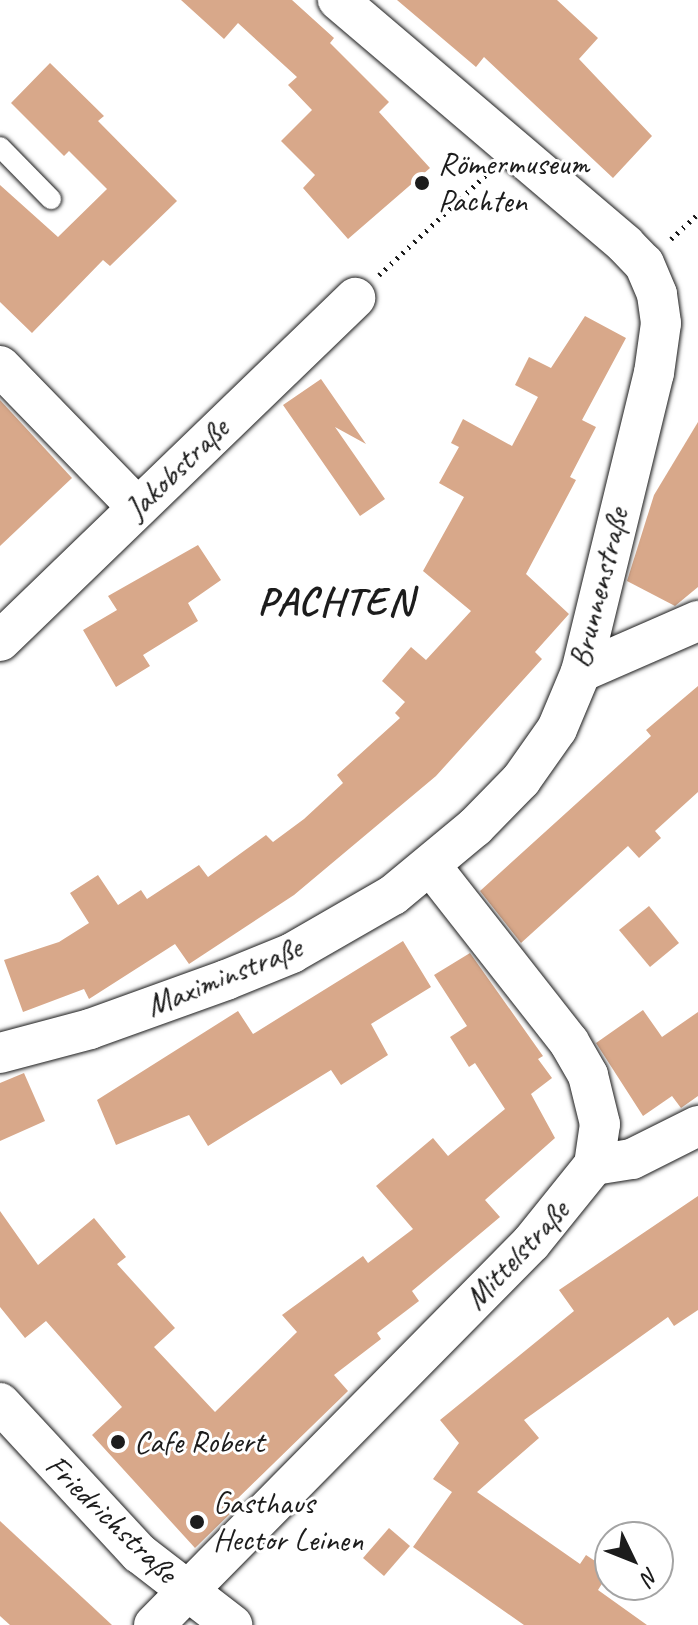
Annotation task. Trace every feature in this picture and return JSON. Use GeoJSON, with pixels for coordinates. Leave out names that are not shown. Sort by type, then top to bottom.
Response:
{"type":"FeatureCollection","features":[{"type":"Feature","properties":{"kind":"street"},"geometry":{"type":"LineString","coordinates":[[338,0],[511,147]]}},
{"type":"Feature","properties":{"kind":"street","name":"Brunnenstraße"},"geometry":{"type":"LineString","coordinates":[[431,866],[521,780],[557,729],[581,672],[654,373],[661,323],[657,294],[644,264],[511,147]]}},
{"type":"Feature","properties":{"kind":"street","name":"Jakobstraße"},"geometry":{"type":"LineString","coordinates":[[0,641],[355,298]]}},
{"type":"Feature","properties":{"kind":"street"},"geometry":{"type":"LineString","coordinates":[[0,366],[137,507]]}},
{"type":"Feature","properties":{"kind":"street"},"geometry":{"type":"LineString","coordinates":[[581,672],[698,621]]}},
{"type":"Feature","properties":{"kind":"street"},"geometry":{"type":"LineString","coordinates":[[431,866],[569,1042],[588,1075],[600,1124],[594,1165],[632,1159],[698,1126]]}},
{"type":"Feature","properties":{"kind":"street","name":"Maximinstraße"},"geometry":{"type":"LineString","coordinates":[[0,1053],[90,1029],[292,953],[393,895],[431,866]]}},
{"type":"Feature","properties":{"kind":"street","name":"Mittelstraße"},"geometry":{"type":"LineString","coordinates":[[154,1625],[531,1243],[594,1165]]}},
{"type":"Feature","properties":{"kind":"street","name":"Friedrichstraße"},"geometry":{"type":"LineString","coordinates":[[0,1403],[94,1510],[186,1592],[232,1625]]}},
{"type":"Feature","properties":{"kind":"lane"},"geometry":{"type":"LineString","coordinates":[[0,147],[51,199]]}},
{"type":"Feature","properties":{"kind":"path"},"geometry":{"type":"LineString","coordinates":[[355,298],[462,201],[511,147]]}},
{"type":"Feature","properties":{"kind":"building"},"geometry":{"type":"Polygon","coordinates":[[[181,0],[292,0],[334,38],[330,43],[389,102],[379,112],[430,168],[348,239],[303,188],[315,175],[281,141],[312,110],[288,85],[297,77],[238,23],[224,39],[181,0]]]}},
{"type":"Feature","properties":{"kind":"building"},"geometry":{"type":"Polygon","coordinates":[[[397,0],[557,0],[598,38],[579,59],[652,136],[613,178],[484,57],[476,67],[397,0]]]}},
{"type":"Feature","properties":{"kind":"building"},"geometry":{"type":"Polygon","coordinates":[[[50,63],[104,116],[98,121],[177,201],[110,266],[103,260],[32,333],[0,302],[0,185],[58,237],[107,189],[69,151],[64,156],[11,103],[50,63]]]}},
{"type":"Feature","properties":{"kind":"building"},"geometry":{"type":"Polygon","coordinates":[[[585,316],[626,338],[582,420],[596,427],[570,477],[576,480],[526,574],[569,614],[535,652],[542,659],[436,776],[294,895],[189,964],[175,944],[89,999],[84,989],[23,1012],[4,960],[59,942],[89,923],[70,893],[98,875],[118,905],[141,890],[147,899],[199,865],[208,877],[266,835],[273,842],[304,819],[343,783],[337,775],[400,718],[395,713],[405,702],[382,681],[411,647],[426,660],[471,611],[423,571],[464,497],[439,483],[459,447],[451,443],[463,419],[512,446],[538,397],[515,385],[529,357],[551,368],[585,316]]]}},
{"type":"Feature","properties":{"kind":"building"},"geometry":{"type":"Polygon","coordinates":[[[321,379],[366,444],[335,427],[385,499],[360,516],[283,405],[321,379]]]}},
{"type":"Feature","properties":{"kind":"building"},"geometry":{"type":"Polygon","coordinates":[[[0,400],[72,478],[0,546],[0,400]]]}},
{"type":"Feature","properties":{"kind":"building"},"geometry":{"type":"Polygon","coordinates":[[[698,422],[698,587],[675,606],[627,581],[654,495],[698,422]]]}},
{"type":"Feature","properties":{"kind":"building"},"geometry":{"type":"Polygon","coordinates":[[[198,545],[221,580],[188,603],[198,621],[143,655],[150,666],[116,687],[83,630],[117,610],[108,596],[198,545]]]}},
{"type":"Feature","properties":{"kind":"building"},"geometry":{"type":"Polygon","coordinates":[[[698,686],[698,792],[655,831],[661,838],[639,858],[628,846],[521,943],[480,891],[651,736],[646,730],[698,686]]]}},
{"type":"Feature","properties":{"kind":"building"},"geometry":{"type":"Polygon","coordinates":[[[649,906],[679,943],[650,967],[619,930],[649,906]]]}},
{"type":"Feature","properties":{"kind":"building"},"geometry":{"type":"Polygon","coordinates":[[[403,941],[431,987],[371,1024],[388,1055],[341,1085],[331,1070],[208,1146],[189,1115],[116,1145],[97,1100],[238,1011],[253,1034],[403,941]]]}},
{"type":"Feature","properties":{"kind":"building"},"geometry":{"type":"Polygon","coordinates":[[[470,953],[543,1056],[538,1059],[552,1078],[531,1094],[555,1138],[485,1200],[500,1217],[412,1291],[419,1301],[377,1333],[381,1339],[334,1375],[348,1391],[233,1503],[237,1507],[195,1548],[92,1435],[122,1407],[46,1321],[25,1338],[0,1307],[0,1211],[38,1265],[94,1218],[126,1257],[117,1264],[175,1328],[154,1347],[215,1412],[297,1332],[282,1315],[363,1256],[368,1263],[413,1229],[376,1186],[433,1138],[448,1156],[505,1109],[475,1063],[469,1067],[450,1037],[467,1026],[434,975],[470,953]]]}},
{"type":"Feature","properties":{"kind":"building"},"geometry":{"type":"Polygon","coordinates":[[[643,1010],[662,1037],[698,1012],[698,1096],[681,1108],[672,1096],[643,1116],[596,1043],[643,1010]]]}},
{"type":"Feature","properties":{"kind":"building"},"geometry":{"type":"Polygon","coordinates":[[[24,1073],[45,1121],[0,1141],[0,1083],[24,1073]]]}},
{"type":"Feature","properties":{"kind":"building"},"geometry":{"type":"Polygon","coordinates":[[[698,1196],[698,1310],[674,1326],[668,1317],[524,1420],[539,1438],[477,1492],[580,1564],[586,1555],[594,1560],[594,1601],[613,1601],[647,1625],[524,1625],[413,1547],[452,1492],[433,1479],[459,1443],[440,1420],[574,1311],[559,1290],[698,1196]]]}},
{"type":"Feature","properties":{"kind":"building"},"geometry":{"type":"Polygon","coordinates":[[[0,1521],[112,1625],[10,1625],[0,1616],[0,1521]]]}},
{"type":"Feature","properties":{"kind":"building"},"geometry":{"type":"Polygon","coordinates":[[[389,1528],[410,1546],[384,1576],[363,1558],[389,1528]]]}},
{"type":"Feature","properties":{"kind":"place","name":"Römermuseum Pachten"},"geometry":{"type":"Point","coordinates":[422,183]}},
{"type":"Feature","properties":{"kind":"place","name":"Cafe Robert"},"geometry":{"type":"Point","coordinates":[118,1442]}},
{"type":"Feature","properties":{"kind":"place","name":"Gasthaus Hector Leinen"},"geometry":{"type":"Point","coordinates":[197,1522]}},
{"type":"Feature","properties":{"kind":"district","name":"PACHTEN"},"geometry":{"type":"Point","coordinates":[336,601]}}]}
